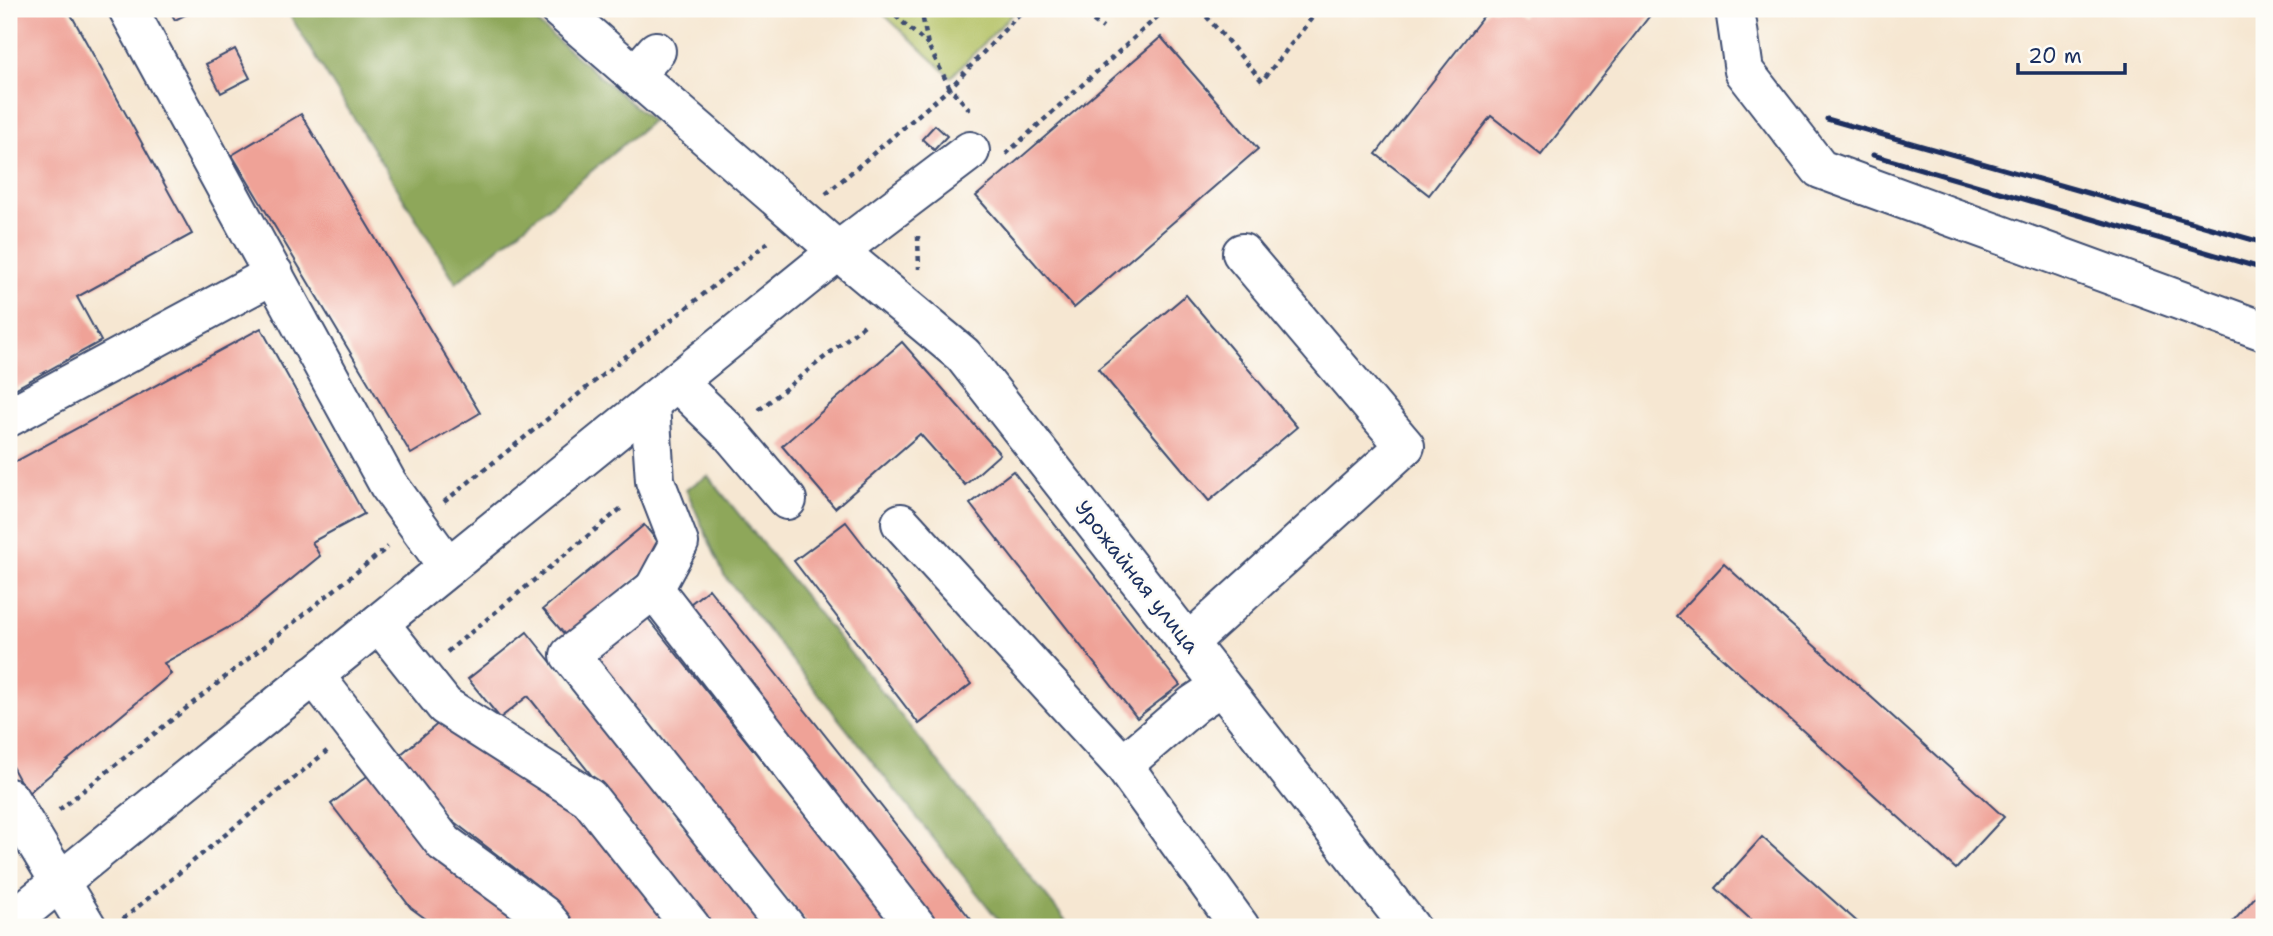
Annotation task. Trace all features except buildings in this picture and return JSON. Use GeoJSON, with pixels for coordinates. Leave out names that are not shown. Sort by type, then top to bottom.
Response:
{"type":"FeatureCollection","features":[{"type":"Feature","properties":{"kind":"street"},"geometry":{"type":"LineString","coordinates":[[128,9],[387,484],[448,567]]}},
{"type":"Feature","properties":{"kind":"street","name":"Урожайная улица"},"geometry":{"type":"LineString","coordinates":[[559,9],[646,63],[799,218],[963,355],[1410,927]]}},
{"type":"Feature","properties":{"kind":"street"},"geometry":{"type":"LineString","coordinates":[[1735,9],[1744,71],[1821,169],[2264,331]]}},
{"type":"Feature","properties":{"kind":"street"},"geometry":{"type":"LineString","coordinates":[[9,923],[838,251],[970,151]]}},
{"type":"Feature","properties":{"kind":"street"},"geometry":{"type":"LineString","coordinates":[[1188,643],[1405,446],[1242,253]]}},
{"type":"Feature","properties":{"kind":"street"},"geometry":{"type":"LineString","coordinates":[[9,417],[274,274]]}},
{"type":"Feature","properties":{"kind":"street"},"geometry":{"type":"LineString","coordinates":[[663,393],[730,433],[787,500]]}},
{"type":"Feature","properties":{"kind":"street"},"geometry":{"type":"LineString","coordinates":[[663,393],[655,481],[680,543],[654,589],[570,655],[786,927]]}},
{"type":"Feature","properties":{"kind":"street"},"geometry":{"type":"LineString","coordinates":[[901,523],[1123,765],[1240,927]]}},
{"type":"Feature","properties":{"kind":"street"},"geometry":{"type":"LineString","coordinates":[[654,589],[917,927]]}},
{"type":"Feature","properties":{"kind":"street"},"geometry":{"type":"LineString","coordinates":[[379,623],[445,706],[589,798],[691,927]]}},
{"type":"Feature","properties":{"kind":"street"},"geometry":{"type":"LineString","coordinates":[[314,675],[444,843],[543,915],[553,927]]}},
{"type":"Feature","properties":{"kind":"street"},"geometry":{"type":"LineString","coordinates":[[1123,765],[1194,704],[1222,685]]}},
{"type":"Feature","properties":{"kind":"street"},"geometry":{"type":"LineString","coordinates":[[9,798],[87,927]]}},
{"type":"Feature","properties":{"kind":"path"},"geometry":{"type":"LineString","coordinates":[[888,9],[928,45]]}},
{"type":"Feature","properties":{"kind":"path"},"geometry":{"type":"LineString","coordinates":[[920,9],[928,45],[950,88],[974,114]]}},
{"type":"Feature","properties":{"kind":"path"},"geometry":{"type":"LineString","coordinates":[[29,833],[799,218],[950,88],[1024,9]]}},
{"type":"Feature","properties":{"kind":"path"},"geometry":{"type":"LineString","coordinates":[[1077,9],[1103,28]]}},
{"type":"Feature","properties":{"kind":"path"},"geometry":{"type":"LineString","coordinates":[[1200,9],[1262,81],[1319,9]]}},
{"type":"Feature","properties":{"kind":"green space"},"geometry":{"type":"Polygon","coordinates":[[[286,9],[521,9],[652,121],[456,283],[286,9]]]}},
{"type":"Feature","properties":{"kind":"green space"},"geometry":{"type":"Polygon","coordinates":[[[878,9],[1017,9],[951,77],[878,9]]]}},
{"type":"Feature","properties":{"kind":"green space"},"geometry":{"type":"Polygon","coordinates":[[[708,476],[1071,927],[1004,927],[724,575],[686,489],[708,476]]]}},
{"type":"Feature","properties":{"kind":"railway"},"geometry":{"type":"LineString","coordinates":[[1827,119],[2264,243]]}},
{"type":"Feature","properties":{"kind":"railway"},"geometry":{"type":"LineString","coordinates":[[1873,155],[2264,269]]}}]}
